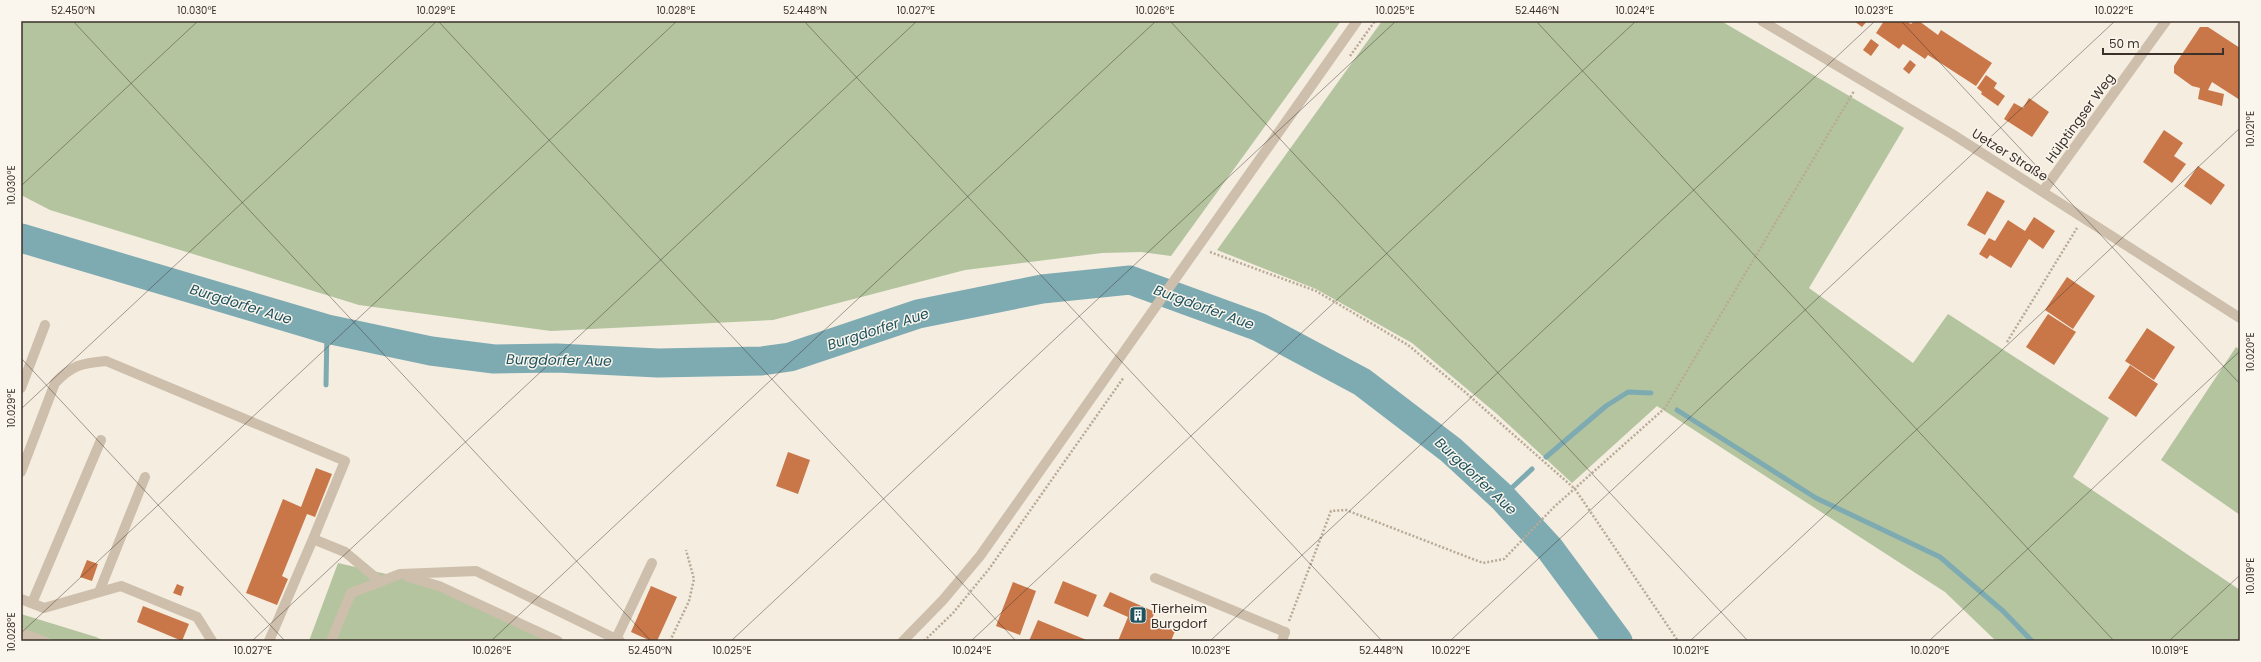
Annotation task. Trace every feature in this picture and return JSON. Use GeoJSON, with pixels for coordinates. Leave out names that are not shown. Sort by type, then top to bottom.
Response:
{"type":"FeatureCollection","features":[{"type":"Feature","properties":{"kind":"street"},"geometry":{"type":"LineString","coordinates":[[903,641],[943,600],[980,556],[1357,21]]}},
{"type":"Feature","properties":{"kind":"street","name":"Uetzer Straße"},"geometry":{"type":"LineString","coordinates":[[1762,21],[1862,78],[2043,191],[2240,318]]}},
{"type":"Feature","properties":{"kind":"street","name":"Hülptingser Weg"},"geometry":{"type":"LineString","coordinates":[[2043,191],[2166,21]]}},
{"type":"Feature","properties":{"kind":"street"},"geometry":{"type":"LineString","coordinates":[[21,388],[45,325]]}},
{"type":"Feature","properties":{"kind":"street"},"geometry":{"type":"LineString","coordinates":[[21,472],[55,383],[65,372],[83,363],[106,361],[345,461],[269,641]]}},
{"type":"Feature","properties":{"kind":"street"},"geometry":{"type":"LineString","coordinates":[[32,604],[101,440]]}},
{"type":"Feature","properties":{"kind":"street"},"geometry":{"type":"LineString","coordinates":[[99,592],[145,477]]}},
{"type":"Feature","properties":{"kind":"street"},"geometry":{"type":"LineString","coordinates":[[313,539],[345,552],[381,582]]}},
{"type":"Feature","properties":{"kind":"street"},"geometry":{"type":"LineString","coordinates":[[331,641],[351,593],[400,574],[476,571],[618,640],[652,563]]}},
{"type":"Feature","properties":{"kind":"street"},"geometry":{"type":"LineString","coordinates":[[400,574],[439,586],[558,641]]}},
{"type":"Feature","properties":{"kind":"street"},"geometry":{"type":"LineString","coordinates":[[1155,578],[1283,636]]}},
{"type":"Feature","properties":{"kind":"street"},"geometry":{"type":"LineString","coordinates":[[21,599],[44,608],[121,586],[197,617],[212,641]]}},
{"type":"Feature","properties":{"kind":"street"},"geometry":{"type":"LineString","coordinates":[[21,633],[44,641]]}},
{"type":"Feature","properties":{"kind":"path"},"geometry":{"type":"LineString","coordinates":[[1283,636],[1331,511],[1346,510],[1483,563],[1504,559],[1554,507],[1665,408],[1862,78]]}},
{"type":"Feature","properties":{"kind":"path"},"geometry":{"type":"LineString","coordinates":[[2007,342],[2083,217]]}},
{"type":"Feature","properties":{"kind":"path"},"geometry":{"type":"LineString","coordinates":[[1210,253],[1316,291],[1408,345],[1465,392],[1575,489],[1678,641]]}},
{"type":"Feature","properties":{"kind":"path"},"geometry":{"type":"LineString","coordinates":[[670,641],[689,601],[694,579],[686,550]]}},
{"type":"Feature","properties":{"kind":"green space"},"geometry":{"type":"Polygon","coordinates":[[[21,21],[1341,21],[1171,256],[1141,252],[1102,253],[965,270],[773,320],[551,331],[359,305],[50,210],[21,195],[21,21]]]}},
{"type":"Feature","properties":{"kind":"green space"},"geometry":{"type":"Polygon","coordinates":[[[1382,21],[1721,21],[1904,128],[1809,288],[1913,363],[1948,314],[2109,418],[2073,477],[2240,590],[2240,641],[1996,641],[1945,592],[1657,406],[1572,483],[1497,414],[1412,343],[1316,289],[1217,250],[1382,21]]]}},
{"type":"Feature","properties":{"kind":"green space"},"geometry":{"type":"Polygon","coordinates":[[[2236,347],[2240,350],[2240,515],[2161,460],[2236,347]]]}},
{"type":"Feature","properties":{"kind":"green space"},"geometry":{"type":"Polygon","coordinates":[[[338,563],[439,586],[558,641],[309,641],[338,563]]]}},
{"type":"Feature","properties":{"kind":"green space"},"geometry":{"type":"Polygon","coordinates":[[[21,614],[96,637],[104,641],[55,641],[21,630],[21,614]]]}},
{"type":"Feature","properties":{"kind":"building"},"geometry":{"type":"Polygon","coordinates":[[[1854,21],[1867,21],[1862,27],[1854,21]]]}},
{"type":"Feature","properties":{"kind":"building"},"geometry":{"type":"Polygon","coordinates":[[[1884,21],[1906,21],[1911,24],[1914,21],[1919,21],[1938,35],[1941,30],[1992,63],[1976,86],[1928,55],[1925,59],[1903,44],[1899,49],[1876,33],[1884,21]]]}},
{"type":"Feature","properties":{"kind":"building"},"geometry":{"type":"Polygon","coordinates":[[[2200,27],[2208,27],[2240,48],[2240,100],[2212,82],[2208,90],[2224,94],[2222,106],[2198,99],[2200,88],[2192,86],[2174,73],[2174,66],[2200,27]]]}},
{"type":"Feature","properties":{"kind":"building"},"geometry":{"type":"Polygon","coordinates":[[[1871,39],[1879,45],[1871,56],[1863,50],[1871,39]]]}},
{"type":"Feature","properties":{"kind":"building"},"geometry":{"type":"Polygon","coordinates":[[[1910,60],[1916,65],[1909,74],[1903,69],[1910,60]]]}},
{"type":"Feature","properties":{"kind":"building"},"geometry":{"type":"Polygon","coordinates":[[[1986,75],[1997,83],[1994,88],[2005,96],[1998,106],[1981,94],[1982,92],[1977,88],[1986,75]]]}},
{"type":"Feature","properties":{"kind":"building"},"geometry":{"type":"Polygon","coordinates":[[[2029,98],[2049,112],[2032,137],[2004,119],[2014,103],[2023,108],[2029,98]]]}},
{"type":"Feature","properties":{"kind":"building"},"geometry":{"type":"Polygon","coordinates":[[[2164,130],[2183,143],[2174,156],[2186,164],[2172,183],[2143,162],[2164,130]]]}},
{"type":"Feature","properties":{"kind":"building"},"geometry":{"type":"Polygon","coordinates":[[[2198,166],[2225,185],[2211,205],[2184,186],[2198,166]]]}},
{"type":"Feature","properties":{"kind":"building"},"geometry":{"type":"Polygon","coordinates":[[[1987,191],[2005,201],[1985,235],[1967,225],[1987,191]]]}},
{"type":"Feature","properties":{"kind":"building"},"geometry":{"type":"Polygon","coordinates":[[[2034,217],[2055,231],[2043,249],[2029,239],[2011,268],[1990,255],[1987,259],[1979,254],[1989,238],[1995,241],[2008,220],[2025,231],[2034,217]]]}},
{"type":"Feature","properties":{"kind":"building"},"geometry":{"type":"Polygon","coordinates":[[[2067,277],[2095,296],[2073,329],[2045,310],[2067,277]]]}},
{"type":"Feature","properties":{"kind":"building"},"geometry":{"type":"Polygon","coordinates":[[[2048,314],[2076,332],[2054,365],[2026,347],[2048,314]]]}},
{"type":"Feature","properties":{"kind":"building"},"geometry":{"type":"Polygon","coordinates":[[[2147,328],[2175,347],[2154,380],[2125,361],[2147,328]]]}},
{"type":"Feature","properties":{"kind":"building"},"geometry":{"type":"Polygon","coordinates":[[[2130,365],[2158,384],[2136,417],[2108,398],[2130,365]]]}},
{"type":"Feature","properties":{"kind":"building"},"geometry":{"type":"Polygon","coordinates":[[[788,452],[810,460],[798,494],[776,486],[788,452]]]}},
{"type":"Feature","properties":{"kind":"building"},"geometry":{"type":"Polygon","coordinates":[[[316,468],[332,474],[315,517],[307,514],[282,576],[288,579],[277,605],[246,593],[283,499],[301,507],[316,468]]]}},
{"type":"Feature","properties":{"kind":"building"},"geometry":{"type":"Polygon","coordinates":[[[87,560],[98,564],[92,581],[80,577],[87,560]]]}},
{"type":"Feature","properties":{"kind":"building"},"geometry":{"type":"Polygon","coordinates":[[[1063,581],[1097,595],[1088,617],[1054,603],[1063,581]]]}},
{"type":"Feature","properties":{"kind":"building"},"geometry":{"type":"Polygon","coordinates":[[[1013,582],[1036,591],[1020,635],[996,626],[1013,582]]]}},
{"type":"Feature","properties":{"kind":"building"},"geometry":{"type":"Polygon","coordinates":[[[177,584],[184,587],[181,596],[173,593],[177,584]]]}},
{"type":"Feature","properties":{"kind":"building"},"geometry":{"type":"Polygon","coordinates":[[[651,586],[677,597],[657,641],[651,641],[631,632],[651,586]]]}},
{"type":"Feature","properties":{"kind":"building","name":"Tierheim Burgdorf"},"geometry":{"type":"Polygon","coordinates":[[[1110,592],[1155,612],[1151,621],[1175,631],[1171,641],[1118,641],[1128,617],[1103,606],[1110,592]]]}},
{"type":"Feature","properties":{"kind":"building"},"geometry":{"type":"Polygon","coordinates":[[[143,606],[189,624],[182,641],[137,622],[143,606]]]}},
{"type":"Feature","properties":{"kind":"building"},"geometry":{"type":"Polygon","coordinates":[[[1038,620],[1089,641],[1029,641],[1038,620]]]}},
{"type":"Feature","properties":{"kind":"waterway","name":"Burgdorfer Aue"},"geometry":{"type":"LineString","coordinates":[[21,238],[327,329],[431,351],[494,359],[557,358],[658,363],[762,361],[790,357],[918,314],[1042,289],[1130,280],[1259,327],[1362,382],[1451,450],[1502,497],[1550,549],[1618,641]]}},
{"type":"Feature","properties":{"kind":"waterway"},"geometry":{"type":"LineString","coordinates":[[326,385],[327,329]]}},
{"type":"Feature","properties":{"kind":"waterway"},"geometry":{"type":"LineString","coordinates":[[1546,457],[1606,406],[1628,392],[1651,393]]}},
{"type":"Feature","properties":{"kind":"waterway"},"geometry":{"type":"LineString","coordinates":[[1677,410],[1816,498],[1940,557],[2003,611],[2032,641]]}},
{"type":"Feature","properties":{"kind":"waterway"},"geometry":{"type":"LineString","coordinates":[[1502,497],[1532,469]]}},
{"type":"Feature","properties":{"kind":"place","name":"Tierheim Burgdorf"},"geometry":{"type":"Point","coordinates":[1138,615]}}]}
